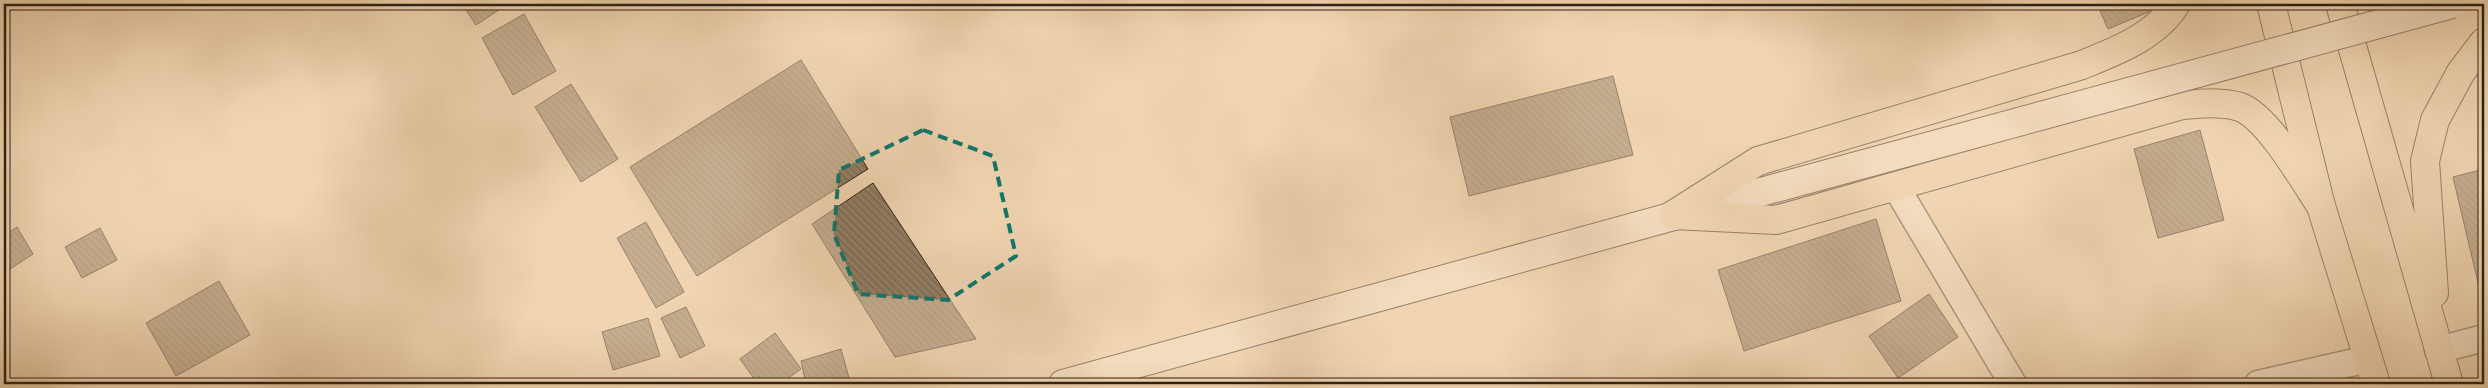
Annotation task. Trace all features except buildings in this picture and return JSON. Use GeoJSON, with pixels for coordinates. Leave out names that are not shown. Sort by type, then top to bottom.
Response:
{"type":"FeatureCollection","features":[{"type":"Feature","properties":{"kind":"highway"},"geometry":{"type":"LineString","coordinates":[[1673,215],[1758,161],[2082,65],[2106,55],[2122,48],[2153,29],[2176,4]]}},
{"type":"Feature","properties":{"kind":"highway"},"geometry":{"type":"LineString","coordinates":[[2271,4],[2321,206],[2376,384]]}},
{"type":"Feature","properties":{"kind":"highway"},"geometry":{"type":"LineString","coordinates":[[2340,4],[2449,384]]}},
{"type":"Feature","properties":{"kind":"highway"},"geometry":{"type":"LineString","coordinates":[[2438,350],[2425,161],[2435,120],[2461,72],[2484,42]]}},
{"type":"Feature","properties":{"kind":"highway"},"geometry":{"type":"LineString","coordinates":[[1673,215],[1776,220],[2182,105],[2216,104],[2241,108],[2261,121],[2321,206]]}},
{"type":"Feature","properties":{"kind":"main road"},"geometry":{"type":"LineString","coordinates":[[1063,384],[1673,215],[2452,4]]}},
{"type":"Feature","properties":{"kind":"street"},"geometry":{"type":"LineString","coordinates":[[1896,187],[2013,384]]}},
{"type":"Feature","properties":{"kind":"street"},"geometry":{"type":"LineString","coordinates":[[2438,350],[2484,338]]}},
{"type":"Feature","properties":{"kind":"street"},"geometry":{"type":"LineString","coordinates":[[2258,384],[2368,359]]}},
{"type":"Feature","properties":{"kind":"highlighted area"},"geometry":{"type":"Polygon","coordinates":[[[923,130],[993,156],[1016,256],[948,300],[858,294],[834,234],[839,170],[923,130]]]}}]}
